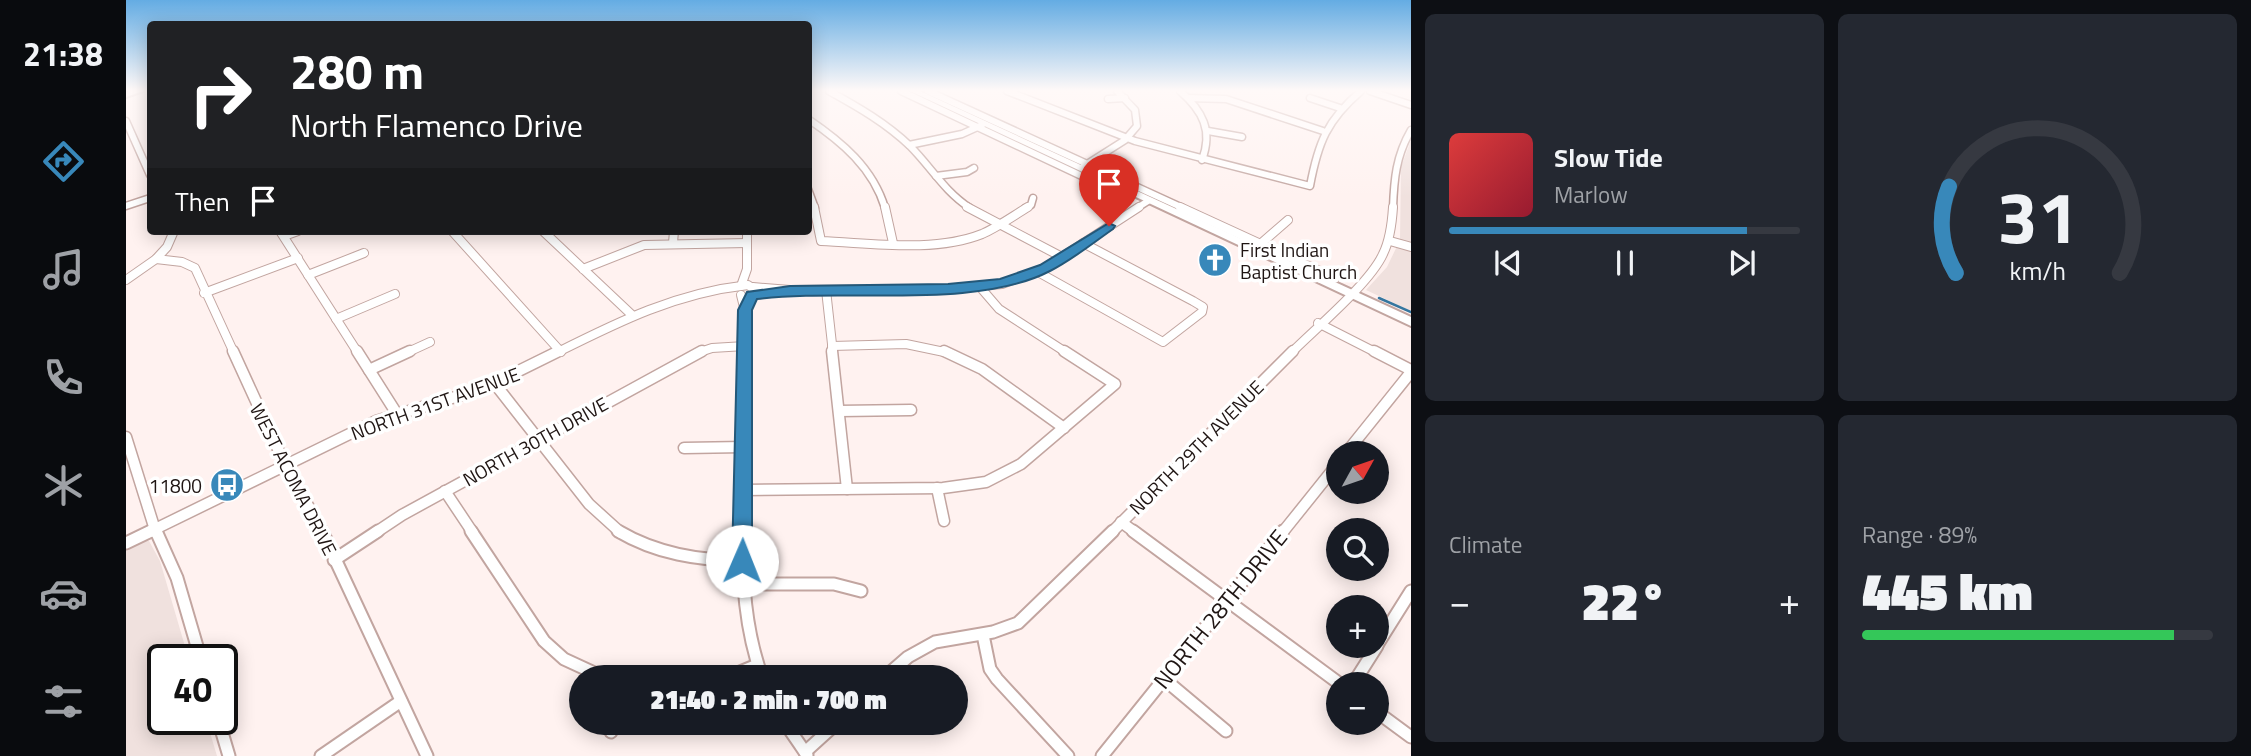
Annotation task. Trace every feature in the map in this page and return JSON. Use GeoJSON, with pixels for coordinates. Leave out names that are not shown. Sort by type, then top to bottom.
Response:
{"type":"FeatureCollection","features":[{"type":"Feature","properties":{"kind":"main road"},"geometry":{"type":"LineString","coordinates":[[982,126],[1083,166],[1147,201],[1257,247],[1411,322]]}},
{"type":"Feature","properties":{"kind":"street"},"geometry":{"type":"LineString","coordinates":[[128,126],[147,168]]}},
{"type":"Feature","properties":{"kind":"street"},"geometry":{"type":"LineString","coordinates":[[817,126],[841,144],[878,188],[893,243]]}},
{"type":"Feature","properties":{"kind":"street"},"geometry":{"type":"LineString","coordinates":[[885,126],[909,145],[943,187],[960,201],[1062,257]]}},
{"type":"Feature","properties":{"kind":"street"},"geometry":{"type":"LineString","coordinates":[[909,145],[961,134],[980,126]]}},
{"type":"Feature","properties":{"kind":"street"},"geometry":{"type":"LineString","coordinates":[[982,126],[1107,188],[1114,185]]}},
{"type":"Feature","properties":{"kind":"street"},"geometry":{"type":"LineString","coordinates":[[997,126],[1257,247],[1335,278]]}},
{"type":"Feature","properties":{"kind":"street"},"geometry":{"type":"LineString","coordinates":[[1097,126],[1202,160],[1310,186],[1316,149],[1326,126]]}},
{"type":"Feature","properties":{"kind":"street"},"geometry":{"type":"LineString","coordinates":[[1083,166],[1128,138],[1137,126]]}},
{"type":"Feature","properties":{"kind":"street"},"geometry":{"type":"LineString","coordinates":[[1202,160],[1209,143],[1207,126]]}},
{"type":"Feature","properties":{"kind":"street"},"geometry":{"type":"LineString","coordinates":[[1309,126],[1323,131]]}},
{"type":"Feature","properties":{"kind":"street","name":"NORTH 29TH AVENUE"},"geometry":{"type":"LineString","coordinates":[[898,665],[925,646],[953,637],[1003,632],[1027,617],[1378,265],[1390,241],[1396,159],[1411,130]]}},
{"type":"Feature","properties":{"kind":"street"},"geometry":{"type":"LineString","coordinates":[[1208,131],[1242,137]]}},
{"type":"Feature","properties":{"kind":"street"},"geometry":{"type":"LineString","coordinates":[[936,176],[967,172],[974,168]]}},
{"type":"Feature","properties":{"kind":"street"},"geometry":{"type":"LineString","coordinates":[[812,201],[821,241],[893,243],[963,239],[978,235],[1031,205],[1033,198]]}},
{"type":"Feature","properties":{"kind":"street"},"geometry":{"type":"LineString","coordinates":[[126,206],[147,199]]}},
{"type":"Feature","properties":{"kind":"street","name":"NORTH 31ST AVENUE"},"geometry":{"type":"LineString","coordinates":[[126,542],[376,421],[495,384],[633,316],[680,297],[709,291],[980,287],[1002,284],[1038,272],[1147,201]]}},
{"type":"Feature","properties":{"kind":"street"},"geometry":{"type":"LineString","coordinates":[[1257,247],[1288,220]]}},
{"type":"Feature","properties":{"kind":"street"},"geometry":{"type":"LineString","coordinates":[[126,280],[156,259],[167,247],[172,235]]}},
{"type":"Feature","properties":{"kind":"street"},"geometry":{"type":"LineString","coordinates":[[283,235],[397,414]]}},
{"type":"Feature","properties":{"kind":"street"},"geometry":{"type":"LineString","coordinates":[[456,235],[561,352]]}},
{"type":"Feature","properties":{"kind":"street"},"geometry":{"type":"LineString","coordinates":[[551,235],[633,316]]}},
{"type":"Feature","properties":{"kind":"street"},"geometry":{"type":"LineString","coordinates":[[673,243],[674,235]]}},
{"type":"Feature","properties":{"kind":"street"},"geometry":{"type":"LineString","coordinates":[[747,235],[742,584],[745,613],[758,665]]}},
{"type":"Feature","properties":{"kind":"street"},"geometry":{"type":"LineString","coordinates":[[1390,241],[1411,247]]}},
{"type":"Feature","properties":{"kind":"street"},"geometry":{"type":"LineString","coordinates":[[583,269],[628,249],[654,243],[747,243]]}},
{"type":"Feature","properties":{"kind":"street"},"geometry":{"type":"LineString","coordinates":[[1038,272],[1163,342],[1202,312],[1203,307],[1083,243]]}},
{"type":"Feature","properties":{"kind":"street"},"geometry":{"type":"LineString","coordinates":[[308,275],[364,253]]}},
{"type":"Feature","properties":{"kind":"street"},"geometry":{"type":"LineString","coordinates":[[204,293],[298,258]]}},
{"type":"Feature","properties":{"kind":"street","name":"WEST ACOMA DRIVE"},"geometry":{"type":"LineString","coordinates":[[156,259],[182,262],[195,268],[204,293],[286,465],[308,503],[427,756]]}},
{"type":"Feature","properties":{"kind":"street"},"geometry":{"type":"LineString","coordinates":[[743,490],[937,488],[974,485],[1001,476],[1021,464],[1115,384],[1008,315],[988,298],[980,287]]}},
{"type":"Feature","properties":{"kind":"street"},"geometry":{"type":"LineString","coordinates":[[826,290],[847,489]]}},
{"type":"Feature","properties":{"kind":"street"},"geometry":{"type":"LineString","coordinates":[[336,319],[395,294]]}},
{"type":"Feature","properties":{"kind":"street"},"geometry":{"type":"LineString","coordinates":[[1318,323],[1411,371],[1356,441]]}},
{"type":"Feature","properties":{"kind":"street"},"geometry":{"type":"LineString","coordinates":[[369,370],[430,342]]}},
{"type":"Feature","properties":{"kind":"street"},"geometry":{"type":"LineString","coordinates":[[832,346],[906,345],[944,350],[968,361],[1064,428]]}},
{"type":"Feature","properties":{"kind":"street","name":"NORTH 30TH DRIVE"},"geometry":{"type":"LineString","coordinates":[[334,560],[389,523],[699,351],[745,346]]}},
{"type":"Feature","properties":{"kind":"street"},"geometry":{"type":"LineString","coordinates":[[495,384],[598,514],[631,538],[665,552],[692,558],[742,561]]}},
{"type":"Feature","properties":{"kind":"street"},"geometry":{"type":"LineString","coordinates":[[839,411],[911,410]]}},
{"type":"Feature","properties":{"kind":"street"},"geometry":{"type":"LineString","coordinates":[[126,437],[154,528],[172,563],[196,644]]}},
{"type":"Feature","properties":{"kind":"street"},"geometry":{"type":"LineString","coordinates":[[684,449],[744,447]]}},
{"type":"Feature","properties":{"kind":"street","name":"NORTH 28TH DRIVE"},"geometry":{"type":"LineString","coordinates":[[1102,756],[1326,478]]}},
{"type":"Feature","properties":{"kind":"street"},"geometry":{"type":"LineString","coordinates":[[937,488],[944,521]]}},
{"type":"Feature","properties":{"kind":"street"},"geometry":{"type":"LineString","coordinates":[[445,491],[544,641],[576,665]]}},
{"type":"Feature","properties":{"kind":"street"},"geometry":{"type":"LineString","coordinates":[[1121,522],[1326,674]]}},
{"type":"Feature","properties":{"kind":"street"},"geometry":{"type":"LineString","coordinates":[[742,584],[834,584],[860,591]]}},
{"type":"Feature","properties":{"kind":"street"},"geometry":{"type":"LineString","coordinates":[[1389,627],[1411,591]]}},
{"type":"Feature","properties":{"kind":"street"},"geometry":{"type":"LineString","coordinates":[[982,635],[990,668],[997,679],[1068,756]]}},
{"type":"Feature","properties":{"kind":"street"},"geometry":{"type":"LineString","coordinates":[[1164,679],[1226,731]]}},
{"type":"Feature","properties":{"kind":"street"},"geometry":{"type":"LineString","coordinates":[[321,756],[401,701]]}},
{"type":"Feature","properties":{"kind":"street"},"geometry":{"type":"LineString","coordinates":[[1389,721],[1411,737]]}},
{"type":"Feature","properties":{"kind":"street"},"geometry":{"type":"LineString","coordinates":[[223,735],[229,756]]}},
{"type":"Feature","properties":{"kind":"street"},"geometry":{"type":"LineString","coordinates":[[794,735],[807,754],[825,735]]}},
{"type":"Feature","properties":{"kind":"shaded area"},"geometry":{"type":"Polygon","coordinates":[[[1411,140],[1411,311],[1366,290],[1387,267],[1400,240],[1401,167],[1411,140]]]}},
{"type":"Feature","properties":{"kind":"shaded area"},"geometry":{"type":"Polygon","coordinates":[[[149,541],[160,561],[184,644],[147,644],[147,735],[211,735],[217,756],[126,756],[126,549],[149,541]]]}},
{"type":"Feature","properties":{"kind":"waterway"},"geometry":{"type":"LineString","coordinates":[[1379,298],[1411,312]]}},
{"type":"Feature","properties":{"kind":"place","name":"First Indian Baptist Church"},"geometry":{"type":"Point","coordinates":[1215,260]}},
{"type":"Feature","properties":{"kind":"place","name":"11800"},"geometry":{"type":"Point","coordinates":[227,485]}},
{"type":"Feature","properties":{"kind":"route"},"geometry":{"type":"LineString","coordinates":[[742,561],[745,310],[752,295],[790,290],[948,289],[1002,284],[1045,268],[1109,226]]}}]}
